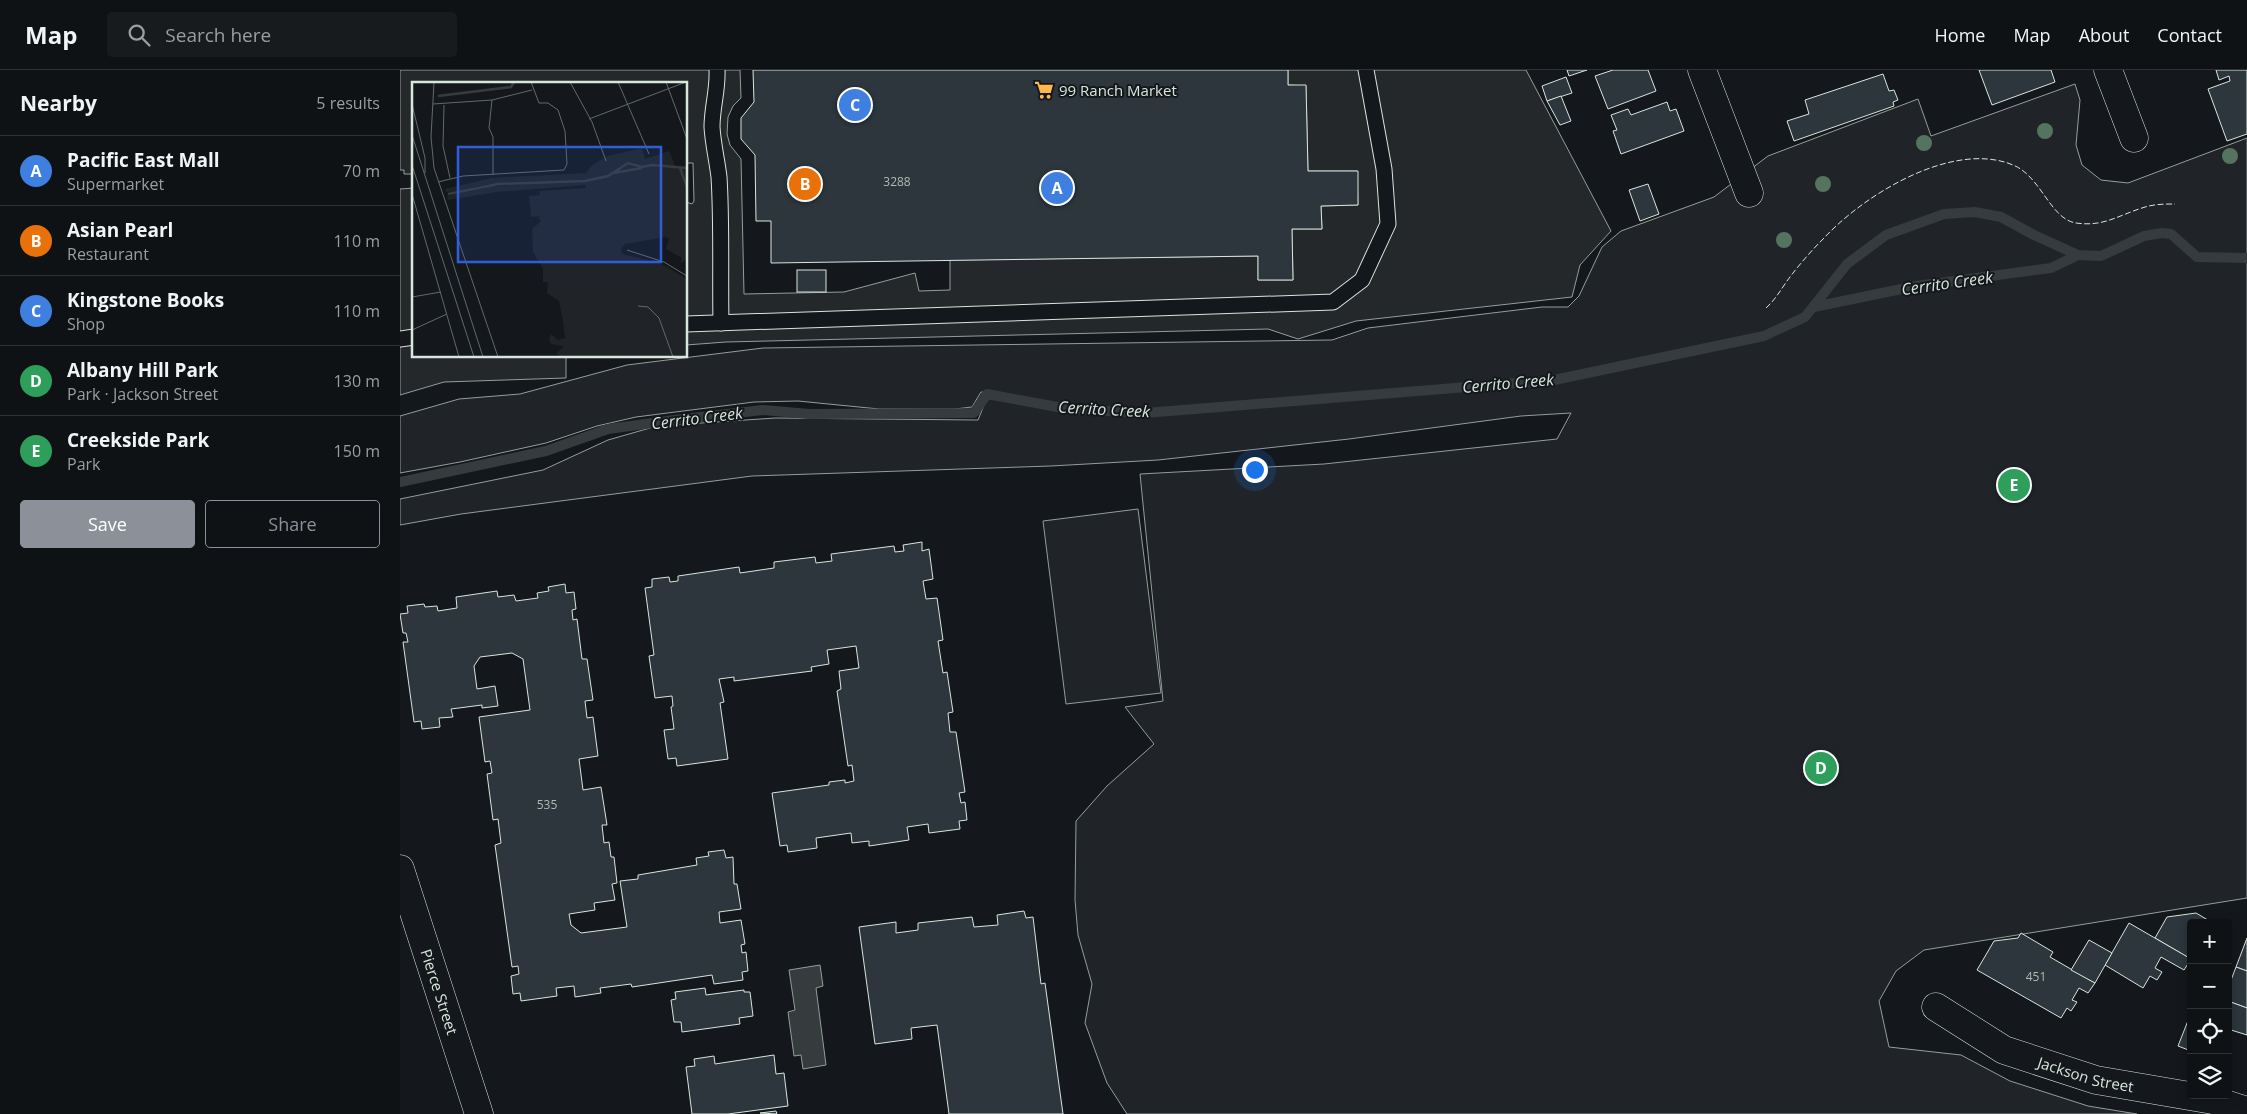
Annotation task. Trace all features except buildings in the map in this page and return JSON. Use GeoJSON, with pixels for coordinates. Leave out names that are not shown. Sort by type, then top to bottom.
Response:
{"type":"FeatureCollection","features":[{"type":"Feature","properties":{"kind":"street"},"geometry":{"type":"LineString","coordinates":[[1702,70],[1749,193]]}},
{"type":"Feature","properties":{"kind":"street"},"geometry":{"type":"LineString","coordinates":[[2108,70],[2134,138]]}},
{"type":"Feature","properties":{"kind":"street","name":"Pierce Street"},"geometry":{"type":"LineString","coordinates":[[400,869],[479,1114]]}},
{"type":"Feature","properties":{"kind":"street","name":"Jackson Street"},"geometry":{"type":"LineString","coordinates":[[1936,1007],[2004,1050],[2096,1080],[2213,1100],[2247,1111]]}},
{"type":"Feature","properties":{"kind":"lane"},"geometry":{"type":"LineString","coordinates":[[717,70],[718,87],[713,105],[712,125],[718,175],[721,323]]}},
{"type":"Feature","properties":{"kind":"lane"},"geometry":{"type":"LineString","coordinates":[[688,324],[1333,302],[1362,280],[1388,224],[1384,169],[1366,70]]}},
{"type":"Feature","properties":{"kind":"shaded area"},"geometry":{"type":"Polygon","coordinates":[[[400,70],[740,70],[741,98],[733,106],[728,117],[727,134],[730,145],[741,159],[744,294],[844,292],[915,273],[919,291],[950,290],[950,260],[1258,256],[1258,280],[1293,280],[1292,229],[1322,229],[1321,206],[1358,205],[1357,171],[1308,171],[1306,86],[1288,85],[1288,70],[1526,70],[1611,231],[1580,265],[1572,297],[1356,321],[1298,339],[1268,329],[726,342],[688,345],[688,203],[692,204],[694,201],[693,163],[688,163],[688,82],[412,82],[412,174],[404,174],[404,170],[400,170],[400,70]]]}},
{"type":"Feature","properties":{"kind":"shaded area"},"geometry":{"type":"Polygon","coordinates":[[[2075,84],[2080,100],[2076,145],[2082,165],[2101,180],[2128,183],[2247,138],[2247,898],[1924,950],[1896,971],[1879,1001],[1889,1047],[1961,1055],[2010,1081],[2088,1106],[2137,1114],[1127,1114],[1107,1083],[1085,1023],[1092,984],[1078,935],[1075,900],[1076,821],[1107,786],[1154,744],[1125,707],[1163,701],[1140,474],[1324,464],[1557,439],[1571,413],[1521,416],[1349,439],[1158,460],[1051,466],[752,476],[461,514],[400,525],[400,499],[543,470],[608,440],[657,426],[775,418],[978,420],[989,393],[981,392],[972,407],[955,409],[879,409],[798,401],[754,402],[636,417],[597,426],[546,443],[400,473],[400,416],[459,399],[520,394],[627,365],[763,348],[1332,340],[1368,328],[1542,307],[1568,307],[1579,296],[1602,247],[1621,231],[1714,197],[1768,156],[1918,99],[1931,136],[2075,84]]]}},
{"type":"Feature","properties":{"kind":"shaded area"},"geometry":{"type":"Polygon","coordinates":[[[412,188],[412,358],[566,358],[566,378],[444,382],[400,395],[400,189],[412,188]]]}},
{"type":"Feature","properties":{"kind":"shaded area"},"geometry":{"type":"Polygon","coordinates":[[[1138,509],[1161,693],[1066,704],[1043,521],[1138,509]]]}},
{"type":"Feature","properties":{"kind":"shaded area"},"geometry":{"type":"Polygon","coordinates":[[[820,965],[823,986],[816,988],[826,1065],[803,1069],[801,1055],[794,1056],[788,1012],[795,1010],[789,970],[820,965]]]}},
{"type":"Feature","properties":{"kind":"waterway","name":"Cerrito Creek"},"geometry":{"type":"LineString","coordinates":[[400,482],[546,451],[608,429],[763,410],[809,414],[974,413],[987,394],[1068,409],[1145,413],[1554,380],[1764,336],[1805,317],[1847,264],[1886,235],[1944,214],[1975,212],[2001,217],[2034,235],[2078,255],[2101,256],[2144,236],[2162,233],[2171,234],[2197,257],[2247,258]]}},
{"type":"Feature","properties":{"kind":"waterway","name":"Cerrito Creek"},"geometry":{"type":"LineString","coordinates":[[1814,307],[1916,286],[2051,268],[2078,255]]}},
{"type":"Feature","properties":{"kind":"fence"},"geometry":{"type":"LineString","coordinates":[[1766,308],[1775,299],[1791,275],[1841,221],[1886,189],[1911,176],[1938,166],[1964,160],[1989,159],[2013,165],[2023,170],[2031,178],[2059,214],[2067,220],[2076,223],[2102,222],[2146,207],[2159,204],[2175,204]]}},
{"type":"Feature","properties":{"kind":"place","name":"99 Ranch Market"},"geometry":{"type":"Point","coordinates":[1044,90]}},
{"type":"Feature","properties":{"kind":"place","name":"Kingstone Books"},"geometry":{"type":"Point","coordinates":[855,105]}},
{"type":"Feature","properties":{"kind":"place","name":"Asian Pearl"},"geometry":{"type":"Point","coordinates":[805,184]}},
{"type":"Feature","properties":{"kind":"place","name":"Pacific East Mall"},"geometry":{"type":"Point","coordinates":[1057,188]}},
{"type":"Feature","properties":{"kind":"place","name":"Creekside Park"},"geometry":{"type":"Point","coordinates":[2014,485]}},
{"type":"Feature","properties":{"kind":"place","name":"Albany Hill Park"},"geometry":{"type":"Point","coordinates":[1821,768]}}]}
